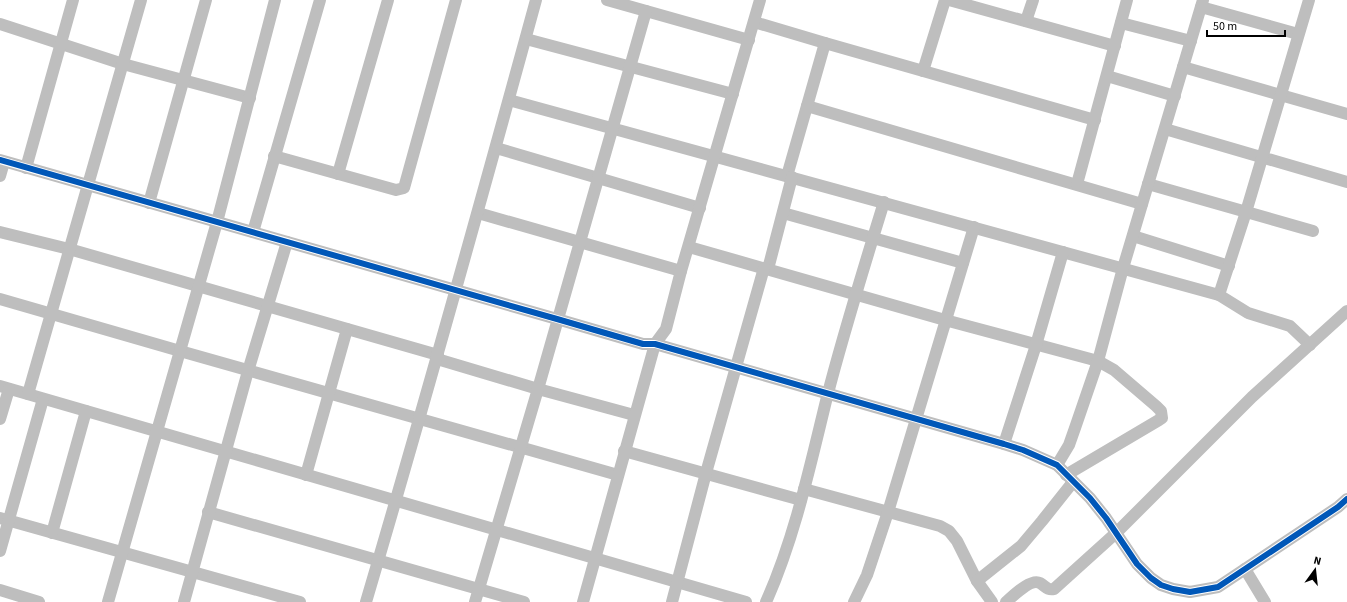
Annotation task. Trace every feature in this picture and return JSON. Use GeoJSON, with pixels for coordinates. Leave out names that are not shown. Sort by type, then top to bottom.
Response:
{"type":"FeatureCollection","features":[{"type":"Feature","properties":{"kind":"street"},"geometry":{"type":"LineString","coordinates":[[26,168],[73,0]]}},
{"type":"Feature","properties":{"kind":"street"},"geometry":{"type":"LineString","coordinates":[[28,394],[141,0]]}},
{"type":"Feature","properties":{"kind":"street"},"geometry":{"type":"LineString","coordinates":[[149,203],[206,0]]}},
{"type":"Feature","properties":{"kind":"street"},"geometry":{"type":"LineString","coordinates":[[108,602],[218,222],[275,0]]}},
{"type":"Feature","properties":{"kind":"street"},"geometry":{"type":"LineString","coordinates":[[253,232],[320,0]]}},
{"type":"Feature","properties":{"kind":"street"},"geometry":{"type":"LineString","coordinates":[[338,174],[388,0]]}},
{"type":"Feature","properties":{"kind":"street"},"geometry":{"type":"LineString","coordinates":[[274,156],[396,190],[404,188],[456,0]]}},
{"type":"Feature","properties":{"kind":"street"},"geometry":{"type":"LineString","coordinates":[[366,602],[397,501],[419,419],[457,290],[536,0]]}},
{"type":"Feature","properties":{"kind":"street"},"geometry":{"type":"LineString","coordinates":[[606,0],[639,6],[749,40]]}},
{"type":"Feature","properties":{"kind":"street"},"geometry":{"type":"LineString","coordinates":[[583,602],[596,559],[634,415],[655,344],[666,329],[681,272],[760,0]]}},
{"type":"Feature","properties":{"kind":"street"},"geometry":{"type":"LineString","coordinates":[[923,71],[945,0]]}},
{"type":"Feature","properties":{"kind":"street"},"geometry":{"type":"LineString","coordinates":[[949,0],[1115,46]]}},
{"type":"Feature","properties":{"kind":"street"},"geometry":{"type":"LineString","coordinates":[[1026,21],[1033,0]]}},
{"type":"Feature","properties":{"kind":"street"},"geometry":{"type":"LineString","coordinates":[[1078,184],[1127,0]]}},
{"type":"Feature","properties":{"kind":"street"},"geometry":{"type":"LineString","coordinates":[[1219,295],[1246,212],[1308,0]]}},
{"type":"Feature","properties":{"kind":"street"},"geometry":{"type":"LineString","coordinates":[[1057,465],[1069,444],[1098,361],[1123,268],[1202,4],[1298,34]]}},
{"type":"Feature","properties":{"kind":"street"},"geometry":{"type":"LineString","coordinates":[[475,602],[538,389],[630,66],[639,6]]}},
{"type":"Feature","properties":{"kind":"street"},"geometry":{"type":"LineString","coordinates":[[754,22],[1095,120]]}},
{"type":"Feature","properties":{"kind":"street"},"geometry":{"type":"LineString","coordinates":[[1121,23],[1191,41]]}},
{"type":"Feature","properties":{"kind":"street"},"geometry":{"type":"LineString","coordinates":[[0,24],[123,64],[250,98]]}},
{"type":"Feature","properties":{"kind":"street"},"geometry":{"type":"LineString","coordinates":[[526,39],[733,94]]}},
{"type":"Feature","properties":{"kind":"street"},"geometry":{"type":"LineString","coordinates":[[672,602],[706,473],[783,213],[790,176],[807,106],[825,43]]}},
{"type":"Feature","properties":{"kind":"street"},"geometry":{"type":"LineString","coordinates":[[1184,67],[1347,114]]}},
{"type":"Feature","properties":{"kind":"street"},"geometry":{"type":"LineString","coordinates":[[1107,76],[1175,96]]}},
{"type":"Feature","properties":{"kind":"street"},"geometry":{"type":"LineString","coordinates":[[509,100],[1219,295],[1257,317],[1285,323],[1310,345]]}},
{"type":"Feature","properties":{"kind":"street"},"geometry":{"type":"LineString","coordinates":[[807,106],[1078,184],[1142,204]]}},
{"type":"Feature","properties":{"kind":"street"},"geometry":{"type":"LineString","coordinates":[[1165,129],[1347,182]]}},
{"type":"Feature","properties":{"kind":"street"},"geometry":{"type":"LineString","coordinates":[[496,148],[700,208]]}},
{"type":"Feature","properties":{"kind":"street"},"geometry":{"type":"LineString","coordinates":[[0,176],[2,161],[643,344],[655,344],[737,367],[828,395],[1023,450],[1057,465],[1090,498],[1106,518],[1137,564],[1151,578],[1161,585],[1173,589],[1190,592],[1218,587],[1338,508],[1347,499]]}},
{"type":"Feature","properties":{"kind":"street"},"geometry":{"type":"LineString","coordinates":[[1148,184],[1314,231]]}},
{"type":"Feature","properties":{"kind":"street"},"geometry":{"type":"LineString","coordinates":[[766,602],[784,557],[803,495],[828,395],[872,238],[884,202]]}},
{"type":"Feature","properties":{"kind":"street"},"geometry":{"type":"LineString","coordinates":[[478,213],[681,272]]}},
{"type":"Feature","properties":{"kind":"street"},"geometry":{"type":"LineString","coordinates":[[783,213],[963,263]]}},
{"type":"Feature","properties":{"kind":"street"},"geometry":{"type":"LineString","coordinates":[[854,602],[867,575],[888,512],[974,227]]}},
{"type":"Feature","properties":{"kind":"street"},"geometry":{"type":"LineString","coordinates":[[0,232],[70,249],[199,287],[267,305],[538,389],[634,415]]}},
{"type":"Feature","properties":{"kind":"street"},"geometry":{"type":"LineString","coordinates":[[1133,236],[1228,266]]}},
{"type":"Feature","properties":{"kind":"street"},"geometry":{"type":"LineString","coordinates":[[184,602],[248,370],[287,242]]}},
{"type":"Feature","properties":{"kind":"street"},"geometry":{"type":"LineString","coordinates":[[689,247],[945,320],[1098,361],[1114,370],[1161,411],[1162,418],[1070,478],[1042,522],[1021,546],[977,581]]}},
{"type":"Feature","properties":{"kind":"street"},"geometry":{"type":"LineString","coordinates":[[1004,444],[1036,345],[1063,252]]}},
{"type":"Feature","properties":{"kind":"street"},"geometry":{"type":"LineString","coordinates":[[0,299],[180,352],[618,475]]}},
{"type":"Feature","properties":{"kind":"street"},"geometry":{"type":"LineString","coordinates":[[1006,602],[1029,583],[1039,582],[1048,589],[1054,589],[1116,533],[1252,397],[1347,311]]}},
{"type":"Feature","properties":{"kind":"street"},"geometry":{"type":"LineString","coordinates":[[306,475],[347,329]]}},
{"type":"Feature","properties":{"kind":"street"},"geometry":{"type":"LineString","coordinates":[[0,419],[4,387],[746,602]]}},
{"type":"Feature","properties":{"kind":"street"},"geometry":{"type":"LineString","coordinates":[[0,551],[4,519],[43,399]]}},
{"type":"Feature","properties":{"kind":"street"},"geometry":{"type":"LineString","coordinates":[[52,533],[86,411]]}},
{"type":"Feature","properties":{"kind":"street"},"geometry":{"type":"LineString","coordinates":[[624,451],[706,473],[888,512],[940,526],[949,532],[962,550],[977,581],[992,602]]}},
{"type":"Feature","properties":{"kind":"street"},"geometry":{"type":"LineString","coordinates":[[208,512],[524,602]]}},
{"type":"Feature","properties":{"kind":"street"},"geometry":{"type":"LineString","coordinates":[[4,519],[300,602]]}},
{"type":"Feature","properties":{"kind":"street"},"geometry":{"type":"LineString","coordinates":[[1245,569],[1265,602]]}},
{"type":"Feature","properties":{"kind":"street"},"geometry":{"type":"LineString","coordinates":[[0,590],[39,602]]}},
{"type":"Feature","properties":{"kind":"cycle path"},"geometry":{"type":"LineString","coordinates":[[0,160],[643,344],[655,344],[1023,450],[1057,465],[1090,498],[1106,518],[1137,564],[1151,578],[1161,585],[1173,589],[1190,592],[1218,587],[1338,507],[1347,499]]}}]}
